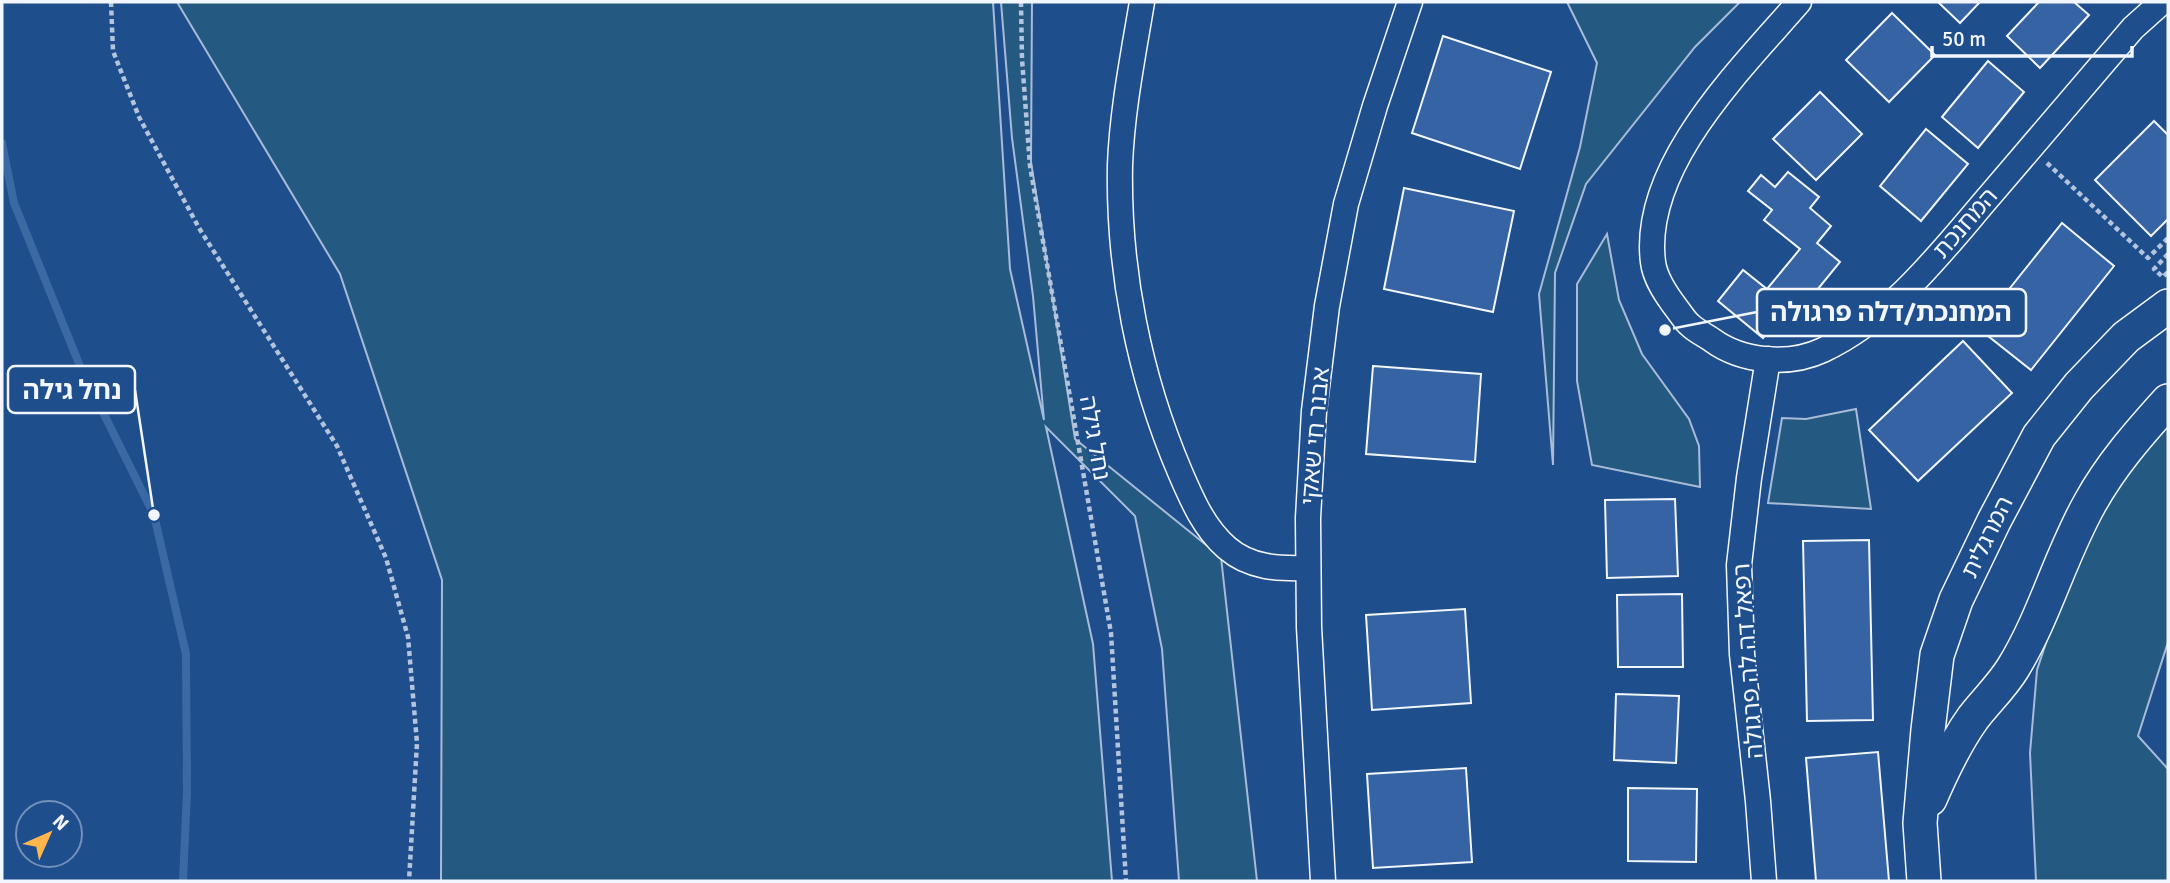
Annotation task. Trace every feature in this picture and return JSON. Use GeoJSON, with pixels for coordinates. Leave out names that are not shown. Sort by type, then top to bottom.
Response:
{"type":"FeatureCollection","features":[{"type":"Feature","properties":{"kind":"street"},"geometry":{"type":"LineString","coordinates":[[1142,2],[1124,116],[1120,165],[1125,269],[1145,372],[1166,439],[1192,500],[1208,527],[1228,550],[1258,565],[1287,569],[1308,568]]}},
{"type":"Feature","properties":{"kind":"street","name":"אבנר חי שאקי"},"geometry":{"type":"LineString","coordinates":[[1323,881],[1308,627],[1308,518],[1314,411],[1327,306],[1346,204],[1410,2]]}},
{"type":"Feature","properties":{"kind":"street","name":"המחנכת"},"geometry":{"type":"LineString","coordinates":[[1798,2],[1701,119],[1676,158],[1660,192],[1653,235],[1653,264],[1666,295],[1689,324],[1722,348],[1753,358],[1795,359],[1820,352],[1874,320],[1937,257],[2133,28],[2162,2]]}},
{"type":"Feature","properties":{"kind":"street","name":"המרגלית"},"geometry":{"type":"LineString","coordinates":[[1924,881],[1920,824],[1927,730],[1937,654],[1962,589],[2039,436],[2078,386],[2126,337],[2168,306]]}},
{"type":"Feature","properties":{"kind":"street","name":"רפאל דה לה פרגולה"},"geometry":{"type":"LineString","coordinates":[[1765,881],[1742,654],[1739,565],[1747,489],[1768,359]]}},
{"type":"Feature","properties":{"kind":"street","name":"המרגלית"},"geometry":{"type":"LineString","coordinates":[[1920,824],[1944,766],[1972,720],[2019,657],[2038,621],[2090,502],[2132,441],[2168,401]]}},
{"type":"Feature","properties":{"kind":"path"},"geometry":{"type":"LineString","coordinates":[[111,2],[113,51],[139,117],[199,229],[337,446],[386,558],[408,637],[417,743],[409,881]]}},
{"type":"Feature","properties":{"kind":"path","name":"נחל גילה"},"geometry":{"type":"LineString","coordinates":[[1021,2],[1022,59],[1030,166],[1111,633],[1126,881]]}},
{"type":"Feature","properties":{"kind":"path"},"geometry":{"type":"LineString","coordinates":[[2030,148],[2148,258],[2168,238]]}},
{"type":"Feature","properties":{"kind":"path"},"geometry":{"type":"LineString","coordinates":[[2168,254],[2154,268],[2163,277],[2168,272]]}},
{"type":"Feature","properties":{"kind":"shaded area"},"geometry":{"type":"Polygon","coordinates":[[[177,2],[993,2],[1010,269],[1044,420],[1033,296],[1012,138],[1001,2],[1032,2],[1031,162],[1075,439],[1221,557],[1257,881],[1179,881],[1162,649],[1135,516],[1046,427],[1093,644],[1112,881],[441,881],[442,580],[340,274],[177,2]]]}},
{"type":"Feature","properties":{"kind":"shaded area"},"geometry":{"type":"Polygon","coordinates":[[[1567,2],[1740,2],[1695,47],[1586,184],[1555,273],[1553,465],[1539,294],[1580,147],[1597,63],[1567,2]]]}},
{"type":"Feature","properties":{"kind":"shaded area"},"geometry":{"type":"Polygon","coordinates":[[[1607,234],[1619,300],[1642,354],[1689,419],[1699,446],[1700,487],[1592,465],[1577,381],[1577,284],[1607,234]]]}},
{"type":"Feature","properties":{"kind":"shaded area"},"geometry":{"type":"Polygon","coordinates":[[[1856,409],[1871,509],[1768,503],[1782,418],[1806,419],[1856,409]]]}},
{"type":"Feature","properties":{"kind":"shaded area"},"geometry":{"type":"Polygon","coordinates":[[[2168,421],[2168,642],[2138,736],[2168,769],[2168,881],[2036,881],[2030,753],[2037,670],[2058,607],[2099,510],[2168,421]]]}},
{"type":"Feature","properties":{"kind":"building"},"geometry":{"type":"Polygon","coordinates":[[[1938,2],[1980,2],[1960,23],[1938,2]]]}},
{"type":"Feature","properties":{"kind":"building"},"geometry":{"type":"Polygon","coordinates":[[[2039,2],[2074,2],[2089,15],[2040,68],[2007,36],[2039,2]]]}},
{"type":"Feature","properties":{"kind":"building"},"geometry":{"type":"Polygon","coordinates":[[[1892,13],[1935,55],[1889,102],[1846,60],[1892,13]]]}},
{"type":"Feature","properties":{"kind":"building"},"geometry":{"type":"Polygon","coordinates":[[[1443,36],[1551,72],[1520,169],[1412,133],[1443,36]]]}},
{"type":"Feature","properties":{"kind":"building"},"geometry":{"type":"Polygon","coordinates":[[[1988,61],[2024,92],[1978,148],[1942,117],[1988,61]]]}},
{"type":"Feature","properties":{"kind":"building"},"geometry":{"type":"Polygon","coordinates":[[[1820,92],[1862,134],[1816,180],[1773,139],[1820,92]]]}},
{"type":"Feature","properties":{"kind":"building"},"geometry":{"type":"Polygon","coordinates":[[[2154,121],[2168,135],[2168,219],[2151,236],[2095,180],[2154,121]]]}},
{"type":"Feature","properties":{"kind":"building"},"geometry":{"type":"Polygon","coordinates":[[[1926,129],[1968,164],[1921,221],[1880,186],[1926,129]]]}},
{"type":"Feature","properties":{"kind":"building"},"geometry":{"type":"Polygon","coordinates":[[[1788,172],[1819,197],[1810,208],[1831,226],[1817,243],[1840,262],[1795,317],[1786,310],[1763,338],[1718,301],[1743,270],[1767,289],[1800,249],[1764,220],[1772,210],[1748,191],[1761,175],[1775,187],[1788,172]]]}},
{"type":"Feature","properties":{"kind":"building"},"geometry":{"type":"Polygon","coordinates":[[[1404,188],[1514,211],[1493,312],[1384,289],[1404,188]]]}},
{"type":"Feature","properties":{"kind":"building"},"geometry":{"type":"Polygon","coordinates":[[[2062,223],[2114,266],[2031,370],[1978,328],[2062,223]]]}},
{"type":"Feature","properties":{"kind":"building"},"geometry":{"type":"Polygon","coordinates":[[[1963,341],[2012,393],[1918,481],[1869,430],[1963,341]]]}},
{"type":"Feature","properties":{"kind":"building"},"geometry":{"type":"Polygon","coordinates":[[[1373,366],[1481,374],[1475,462],[1366,454],[1373,366]]]}},
{"type":"Feature","properties":{"kind":"building"},"geometry":{"type":"Polygon","coordinates":[[[1675,499],[1678,576],[1607,578],[1605,500],[1675,499]]]}},
{"type":"Feature","properties":{"kind":"building"},"geometry":{"type":"Polygon","coordinates":[[[1869,540],[1873,720],[1807,721],[1803,541],[1869,540]]]}},
{"type":"Feature","properties":{"kind":"building"},"geometry":{"type":"Polygon","coordinates":[[[1682,594],[1683,667],[1618,667],[1617,595],[1682,594]]]}},
{"type":"Feature","properties":{"kind":"building"},"geometry":{"type":"Polygon","coordinates":[[[1465,609],[1471,703],[1372,710],[1366,615],[1465,609]]]}},
{"type":"Feature","properties":{"kind":"building"},"geometry":{"type":"Polygon","coordinates":[[[1616,694],[1679,696],[1676,763],[1614,760],[1616,694]]]}},
{"type":"Feature","properties":{"kind":"building"},"geometry":{"type":"Polygon","coordinates":[[[1878,752],[1889,881],[1816,881],[1806,758],[1878,752]]]}},
{"type":"Feature","properties":{"kind":"building"},"geometry":{"type":"Polygon","coordinates":[[[1466,768],[1472,862],[1373,868],[1367,774],[1466,768]]]}},
{"type":"Feature","properties":{"kind":"building"},"geometry":{"type":"Polygon","coordinates":[[[1628,788],[1697,789],[1696,862],[1628,861],[1628,788]]]}},
{"type":"Feature","properties":{"kind":"waterway","name":"נחל גילה"},"geometry":{"type":"LineString","coordinates":[[2,143],[14,203],[80,366],[154,515],[186,654],[187,792],[183,881]]}},
{"type":"Feature","properties":{"kind":"place","name":"המחנכת/דלה פרגולה"},"geometry":{"type":"Point","coordinates":[1665,330]}},
{"type":"Feature","properties":{"kind":"place","name":"נחל גילה"},"geometry":{"type":"Point","coordinates":[154,515]}}]}
